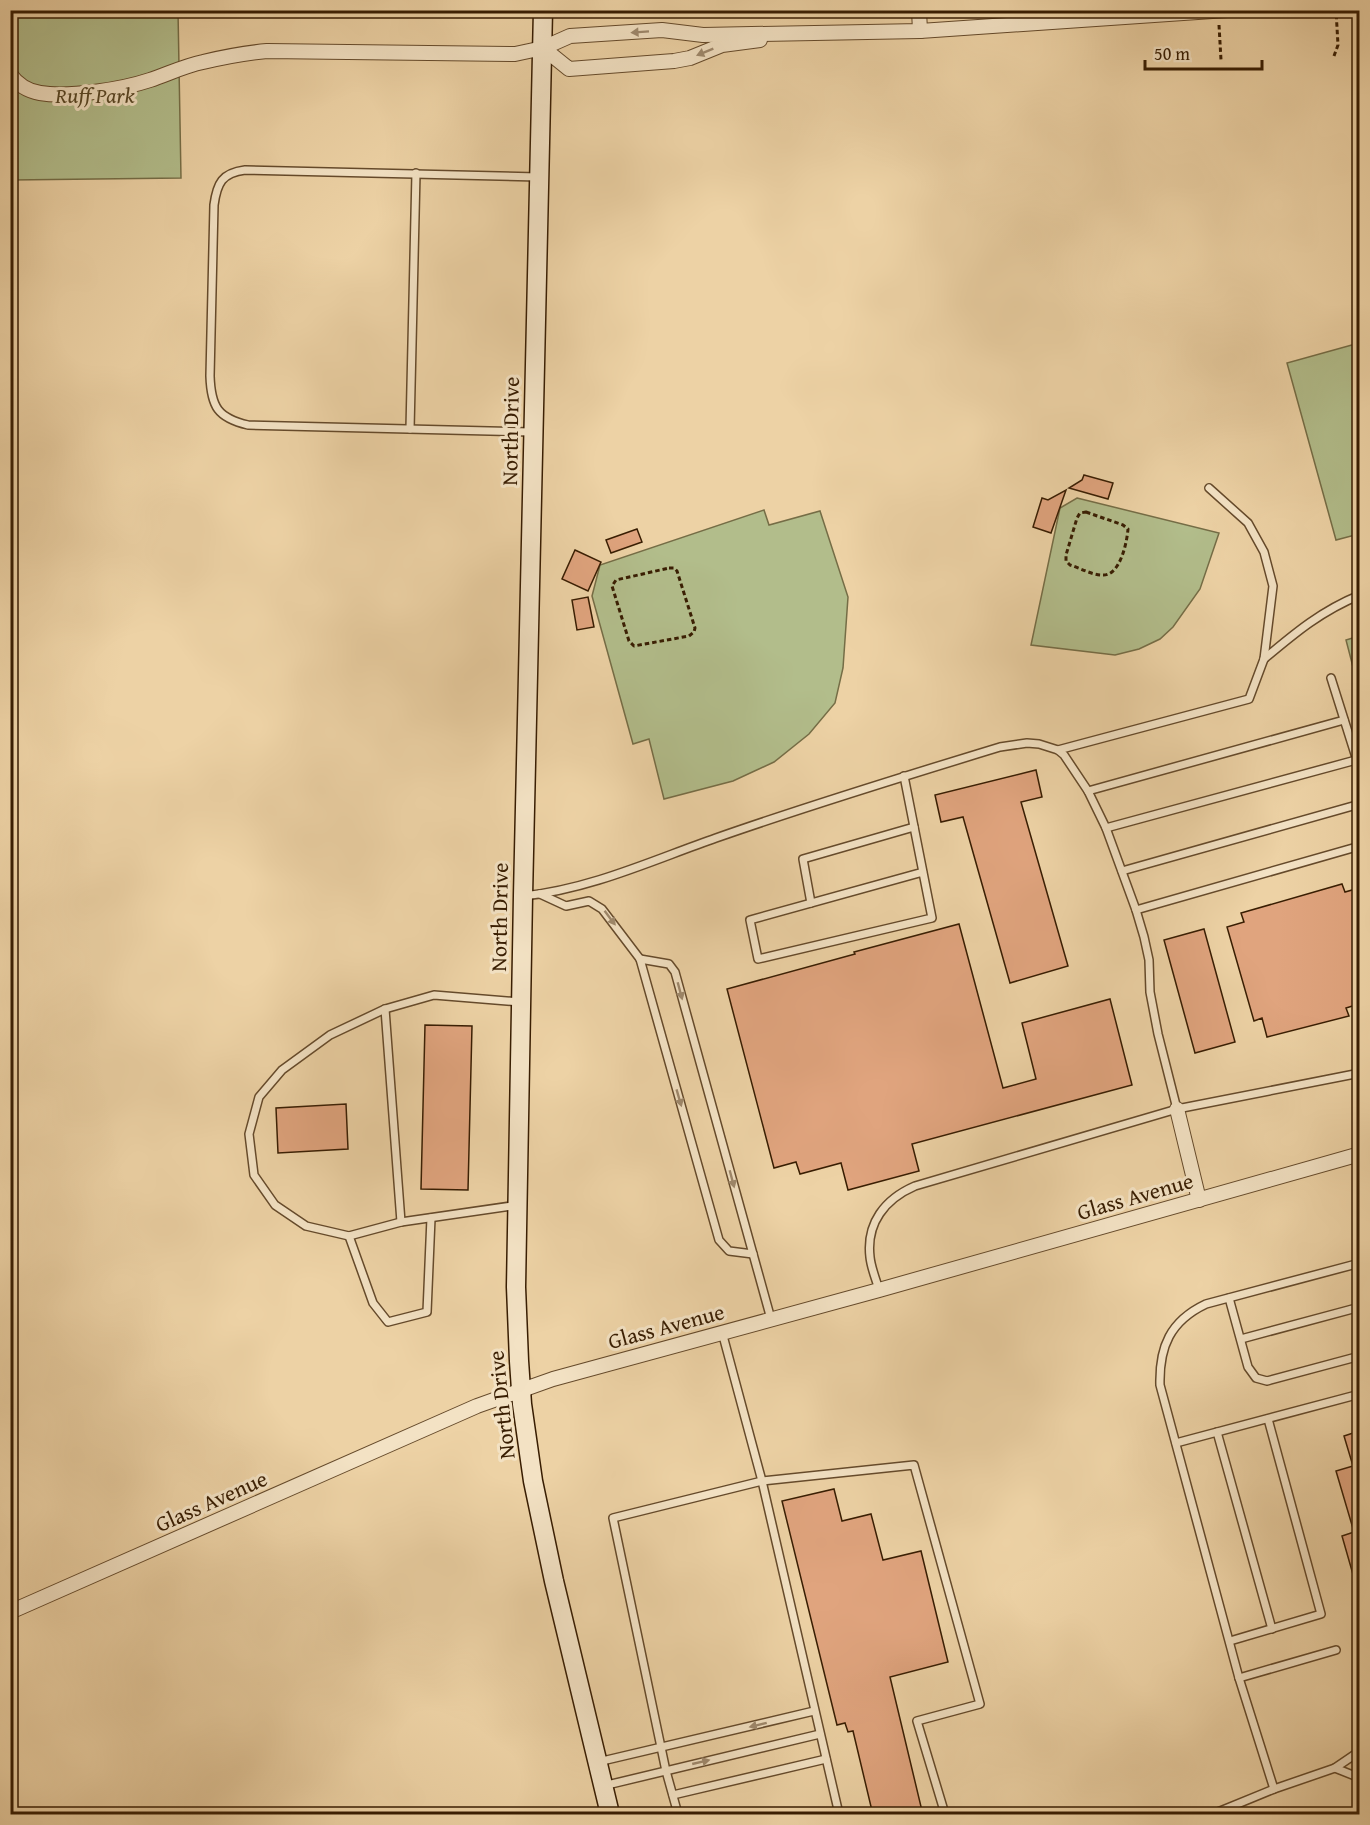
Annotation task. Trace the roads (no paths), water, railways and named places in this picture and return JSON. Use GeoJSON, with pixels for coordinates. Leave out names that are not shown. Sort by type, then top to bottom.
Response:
{"type":"FeatureCollection","features":[{"type":"Feature","properties":{"kind":"main road","name":"North Drive"},"geometry":{"type":"LineString","coordinates":[[543,10],[534,432],[532,895],[521,1002],[516,1287],[521,1390],[533,1481],[554,1581],[610,1815]]}},
{"type":"Feature","properties":{"kind":"street"},"geometry":{"type":"LineString","coordinates":[[919,10],[920,31]]}},
{"type":"Feature","properties":{"kind":"street"},"geometry":{"type":"LineString","coordinates":[[10,74],[20,85],[30,90],[69,94],[115,89],[148,81],[202,62],[244,53],[267,51],[515,54],[543,48],[570,36],[662,30],[703,35],[920,31],[1227,10]]}},
{"type":"Feature","properties":{"kind":"street"},"geometry":{"type":"LineString","coordinates":[[543,48],[569,69],[675,61],[690,58],[722,45],[824,32]]}},
{"type":"Feature","properties":{"kind":"street"},"geometry":{"type":"LineString","coordinates":[[1177,1109],[1199,1200]]}},
{"type":"Feature","properties":{"kind":"street","name":"Glass Avenue"},"geometry":{"type":"LineString","coordinates":[[10,1612],[477,1406],[553,1379],[879,1290],[1359,1154]]}},
{"type":"Feature","properties":{"kind":"lane"},"geometry":{"type":"LineString","coordinates":[[534,432],[248,425],[225,417],[217,410],[212,400],[210,376],[214,205],[219,183],[226,175],[245,170],[540,177]]}},
{"type":"Feature","properties":{"kind":"lane"},"geometry":{"type":"LineString","coordinates":[[410,429],[416,173]]}},
{"type":"Feature","properties":{"kind":"lane"},"geometry":{"type":"LineString","coordinates":[[1058,750],[1249,699],[1264,659],[1273,586],[1264,552],[1248,523],[1209,488]]}},
{"type":"Feature","properties":{"kind":"lane"},"geometry":{"type":"LineString","coordinates":[[1264,659],[1307,624],[1337,604],[1359,595]]}},
{"type":"Feature","properties":{"kind":"lane"},"geometry":{"type":"LineString","coordinates":[[1331,678],[1359,770]]}},
{"type":"Feature","properties":{"kind":"lane"},"geometry":{"type":"LineString","coordinates":[[1088,791],[1344,720]]}},
{"type":"Feature","properties":{"kind":"lane"},"geometry":{"type":"LineString","coordinates":[[532,895],[562,890],[617,874],[717,837],[1000,747],[1027,743],[1058,750],[1064,755],[1088,791],[1106,828],[1136,910],[1149,960],[1150,992],[1158,1034],[1177,1109]]}},
{"type":"Feature","properties":{"kind":"lane"},"geometry":{"type":"LineString","coordinates":[[1106,828],[1356,760]]}},
{"type":"Feature","properties":{"kind":"lane"},"geometry":{"type":"LineString","coordinates":[[904,776],[923,872],[932,918],[758,959],[750,920],[923,872]]}},
{"type":"Feature","properties":{"kind":"lane"},"geometry":{"type":"LineString","coordinates":[[1122,871],[1359,804]]}},
{"type":"Feature","properties":{"kind":"lane"},"geometry":{"type":"LineString","coordinates":[[811,903],[803,859],[914,827]]}},
{"type":"Feature","properties":{"kind":"lane"},"geometry":{"type":"LineString","coordinates":[[1136,910],[1359,846]]}},
{"type":"Feature","properties":{"kind":"lane"},"geometry":{"type":"LineString","coordinates":[[532,895],[566,906],[589,901],[602,909],[640,959],[719,1240],[729,1251],[753,1254]]}},
{"type":"Feature","properties":{"kind":"lane"},"geometry":{"type":"LineString","coordinates":[[640,959],[669,964],[675,972],[771,1319]]}},
{"type":"Feature","properties":{"kind":"lane"},"geometry":{"type":"LineString","coordinates":[[518,1205],[401,1222],[349,1236],[306,1226],[275,1205],[254,1175],[249,1134],[259,1097],[282,1070],[330,1035],[385,1009],[434,995],[521,1002]]}},
{"type":"Feature","properties":{"kind":"lane"},"geometry":{"type":"LineString","coordinates":[[385,1009],[401,1222]]}},
{"type":"Feature","properties":{"kind":"lane"},"geometry":{"type":"LineString","coordinates":[[879,1290],[870,1259],[869,1243],[875,1222],[895,1196],[915,1186],[1177,1109],[1359,1073]]}},
{"type":"Feature","properties":{"kind":"lane"},"geometry":{"type":"LineString","coordinates":[[349,1236],[373,1303],[388,1322],[427,1312],[431,1218]]}},
{"type":"Feature","properties":{"kind":"lane"},"geometry":{"type":"LineString","coordinates":[[1274,1789],[1239,1678],[1160,1385],[1159,1364],[1164,1346],[1177,1325],[1190,1311],[1206,1304],[1359,1263]]}},
{"type":"Feature","properties":{"kind":"lane"},"geometry":{"type":"LineString","coordinates":[[1229,1298],[1248,1367],[1256,1378],[1267,1381],[1359,1356]]}},
{"type":"Feature","properties":{"kind":"lane"},"geometry":{"type":"LineString","coordinates":[[1241,1339],[1359,1307]]}},
{"type":"Feature","properties":{"kind":"lane"},"geometry":{"type":"LineString","coordinates":[[722,1332],[762,1480],[839,1815]]}},
{"type":"Feature","properties":{"kind":"lane"},"geometry":{"type":"LineString","coordinates":[[1176,1443],[1359,1394]]}},
{"type":"Feature","properties":{"kind":"lane"},"geometry":{"type":"LineString","coordinates":[[1230,1641],[1321,1614],[1268,1419]]}},
{"type":"Feature","properties":{"kind":"lane"},"geometry":{"type":"LineString","coordinates":[[1217,1432],[1272,1629]]}},
{"type":"Feature","properties":{"kind":"lane"},"geometry":{"type":"LineString","coordinates":[[678,1815],[666,1771],[613,1518],[762,1480],[914,1465],[980,1704],[917,1721],[945,1815]]}},
{"type":"Feature","properties":{"kind":"lane"},"geometry":{"type":"LineString","coordinates":[[1239,1678],[1336,1650]]}},
{"type":"Feature","properties":{"kind":"lane"},"geometry":{"type":"LineString","coordinates":[[597,1762],[814,1711]]}},
{"type":"Feature","properties":{"kind":"lane"},"geometry":{"type":"LineString","coordinates":[[603,1785],[819,1734]]}},
{"type":"Feature","properties":{"kind":"lane"},"geometry":{"type":"LineString","coordinates":[[1214,1815],[1274,1789],[1335,1768],[1359,1751]]}},
{"type":"Feature","properties":{"kind":"lane"},"geometry":{"type":"LineString","coordinates":[[673,1795],[826,1760]]}},
{"type":"Feature","properties":{"kind":"lane"},"geometry":{"type":"LineString","coordinates":[[1335,1768],[1359,1778]]}},
{"type":"Feature","properties":{"kind":"park label","name":"Ruff Park"},"geometry":{"type":"Point","coordinates":[95,95]}}]}
